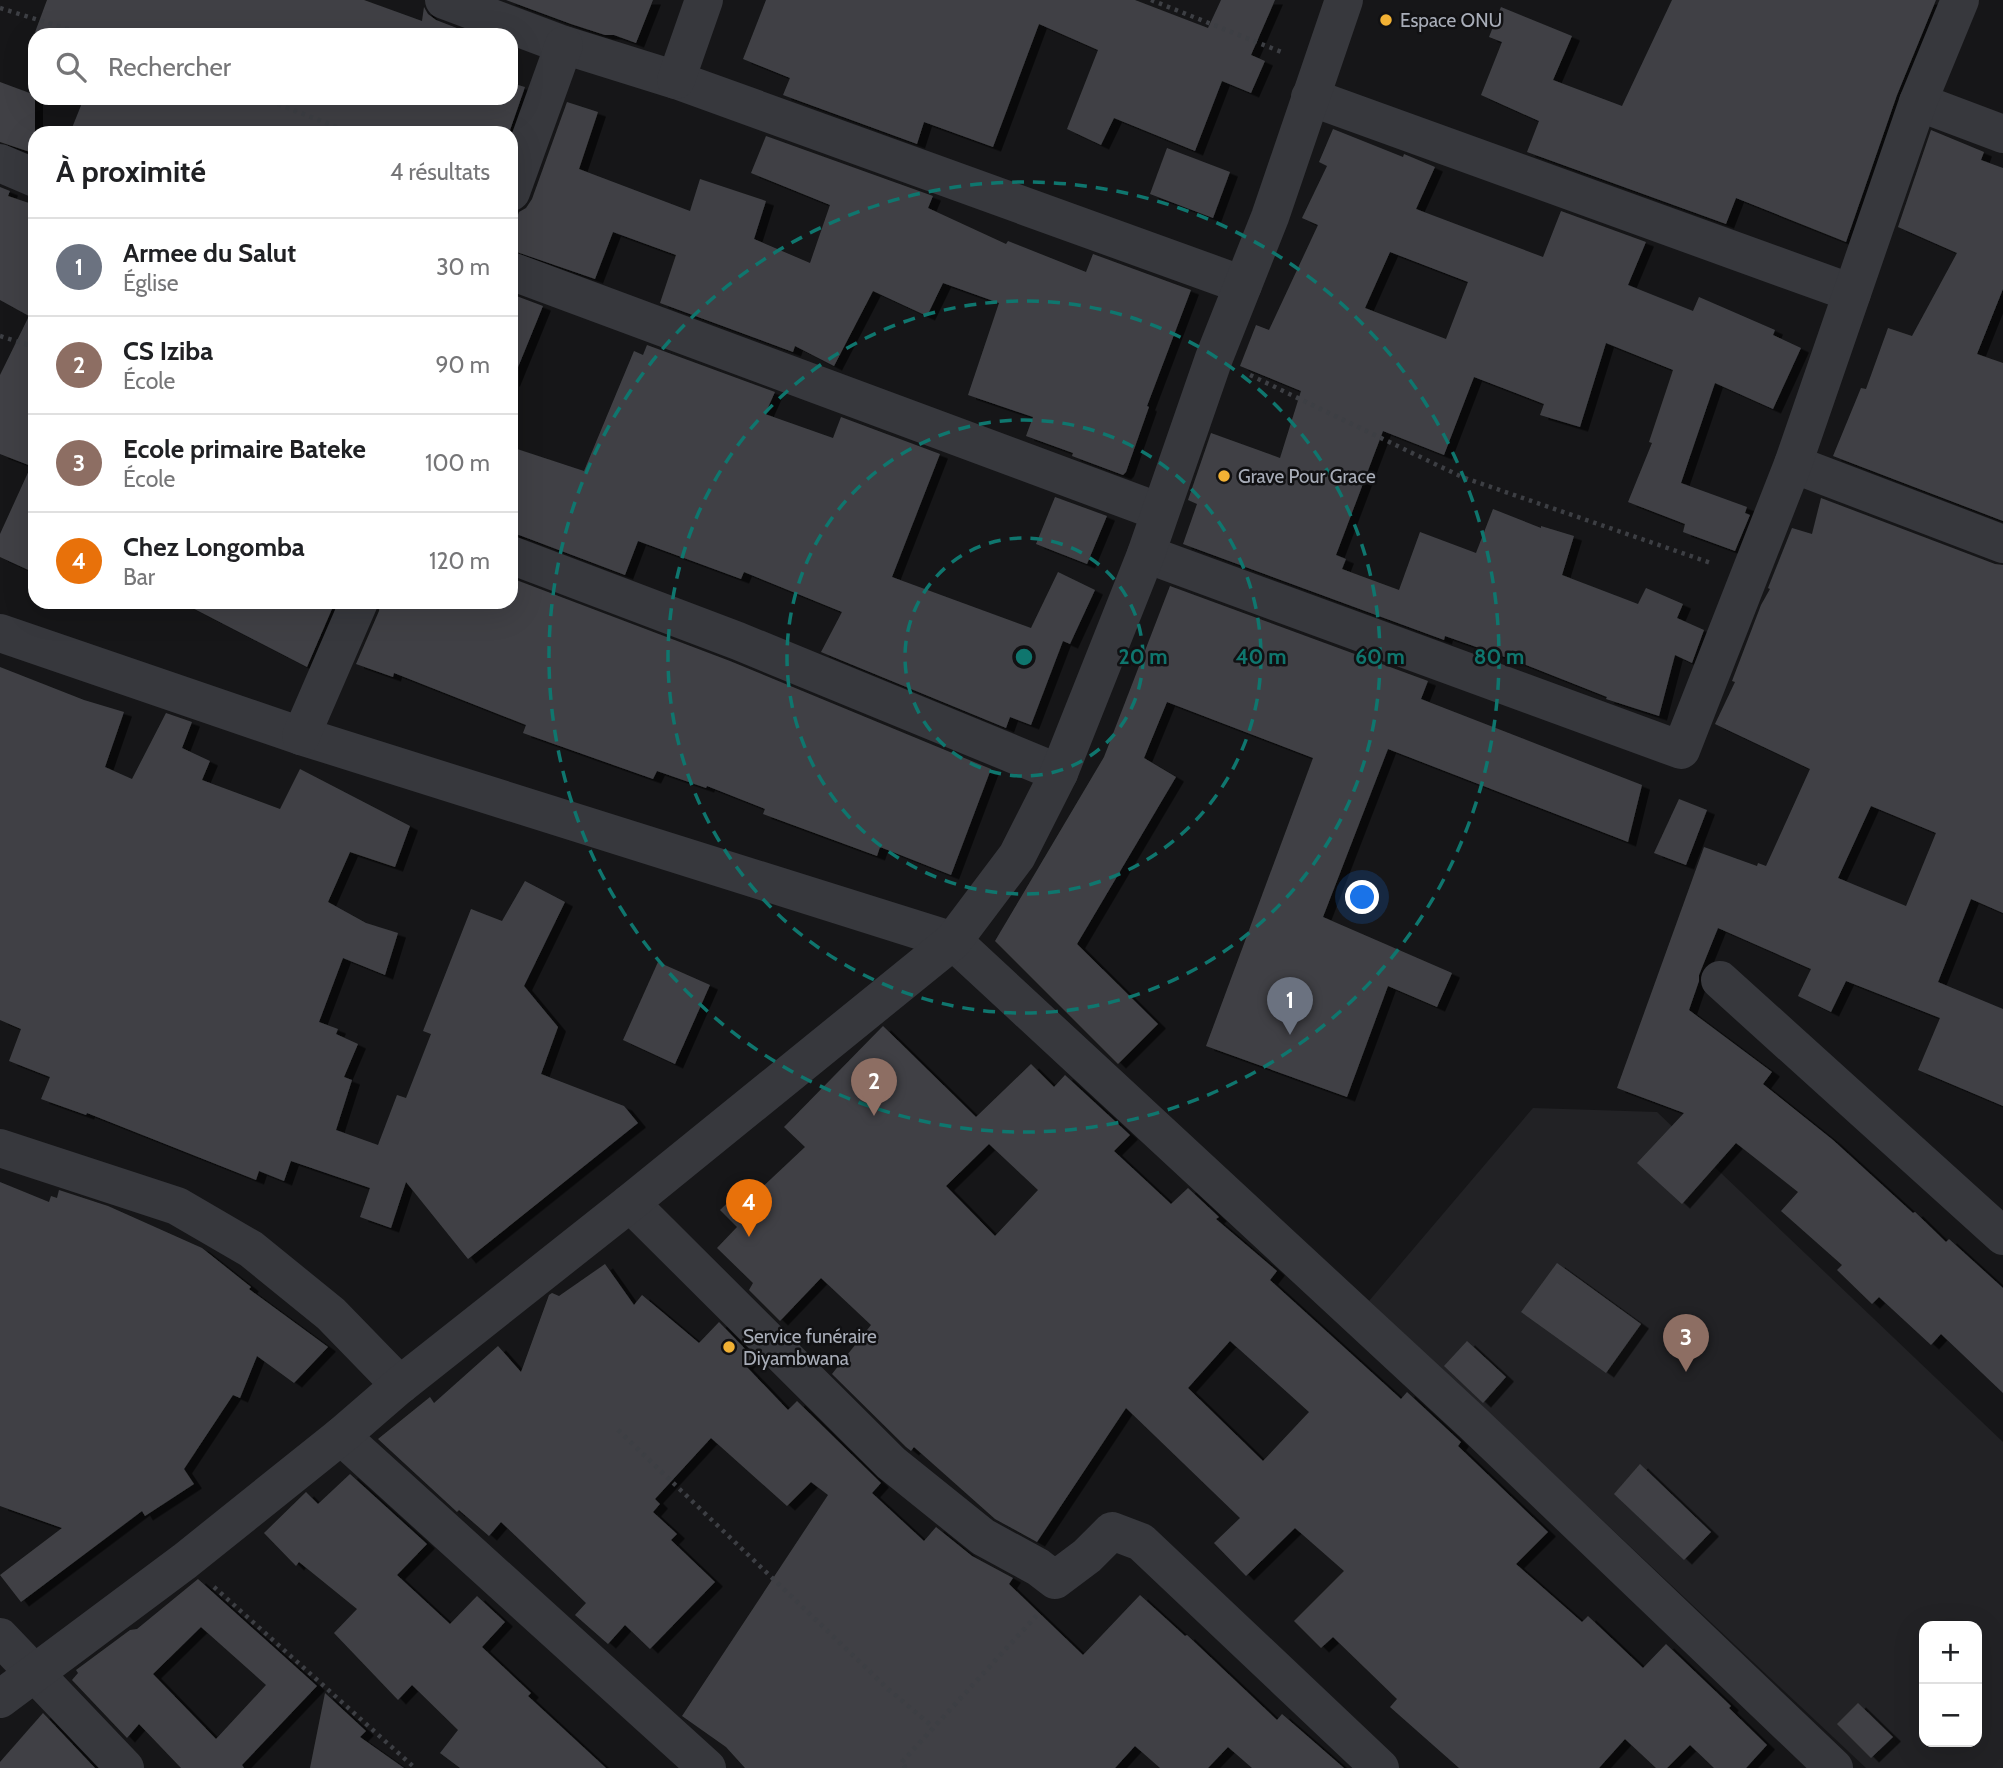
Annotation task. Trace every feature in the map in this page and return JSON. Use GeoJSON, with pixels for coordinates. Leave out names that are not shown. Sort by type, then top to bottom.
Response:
{"type":"FeatureCollection","features":[{"type":"Feature","properties":{"kind":"street"},"geometry":{"type":"LineString","coordinates":[[444,0],[564,45],[676,80],[1243,285]]}},
{"type":"Feature","properties":{"kind":"street"},"geometry":{"type":"LineString","coordinates":[[676,80],[704,0]]}},
{"type":"Feature","properties":{"kind":"street"},"geometry":{"type":"LineString","coordinates":[[0,1699],[185,1561],[953,941],[1017,856],[1059,773],[1146,554],[1214,358],[1270,217],[1344,0]]}},
{"type":"Feature","properties":{"kind":"street"},"geometry":{"type":"LineString","coordinates":[[1146,554],[1681,750],[1793,464],[1919,102],[1960,0]]}},
{"type":"Feature","properties":{"kind":"street"},"geometry":{"type":"LineString","coordinates":[[518,173],[564,45]]}},
{"type":"Feature","properties":{"kind":"street"},"geometry":{"type":"LineString","coordinates":[[1315,82],[1852,293]]}},
{"type":"Feature","properties":{"kind":"street"},"geometry":{"type":"LineString","coordinates":[[1919,102],[2003,134]]}},
{"type":"Feature","properties":{"kind":"street"},"geometry":{"type":"LineString","coordinates":[[0,163],[28,175]]}},
{"type":"Feature","properties":{"kind":"street"},"geometry":{"type":"LineString","coordinates":[[518,274],[1160,512]]}},
{"type":"Feature","properties":{"kind":"street"},"geometry":{"type":"LineString","coordinates":[[1793,464],[2003,544]]}},
{"type":"Feature","properties":{"kind":"street"},"geometry":{"type":"LineString","coordinates":[[518,558],[738,641],[1059,773]]}},
{"type":"Feature","properties":{"kind":"street"},"geometry":{"type":"LineString","coordinates":[[302,736],[356,609]]}},
{"type":"Feature","properties":{"kind":"street"},"geometry":{"type":"LineString","coordinates":[[0,632],[302,736],[953,941],[1473,1423],[1834,1768]]}},
{"type":"Feature","properties":{"kind":"street"},"geometry":{"type":"LineString","coordinates":[[1720,980],[2003,1236]]}},
{"type":"Feature","properties":{"kind":"street"},"geometry":{"type":"LineString","coordinates":[[0,1148],[177,1206],[251,1249],[331,1314],[400,1385]]}},
{"type":"Feature","properties":{"kind":"street"},"geometry":{"type":"LineString","coordinates":[[631,1203],[891,1463],[983,1537],[1038,1567],[1055,1580],[1087,1556],[1112,1531],[1141,1542],[1380,1768]]}},
{"type":"Feature","properties":{"kind":"street"},"geometry":{"type":"LineString","coordinates":[[341,1436],[707,1768]]}},
{"type":"Feature","properties":{"kind":"street"},"geometry":{"type":"LineString","coordinates":[[0,1637],[125,1768]]}},
{"type":"Feature","properties":{"kind":"path"},"geometry":{"type":"LineString","coordinates":[[1151,0],[1315,82]]}},
{"type":"Feature","properties":{"kind":"path"},"geometry":{"type":"LineString","coordinates":[[0,8],[64,28]]}},
{"type":"Feature","properties":{"kind":"path"},"geometry":{"type":"LineString","coordinates":[[280,105],[334,126]]}},
{"type":"Feature","properties":{"kind":"path"},"geometry":{"type":"LineString","coordinates":[[0,336],[28,345]]}},
{"type":"Feature","properties":{"kind":"path"},"geometry":{"type":"LineString","coordinates":[[1214,358],[1462,477],[1613,527],[1748,577]]}},
{"type":"Feature","properties":{"kind":"path"},"geometry":{"type":"LineString","coordinates":[[618,1430],[888,1689],[933,1727]]}},
{"type":"Feature","properties":{"kind":"path"},"geometry":{"type":"LineString","coordinates":[[185,1561],[415,1768]]}},
{"type":"Feature","properties":{"kind":"path"},"geometry":{"type":"LineString","coordinates":[[906,1768],[901,1763],[1057,1594],[1055,1580]]}},
{"type":"Feature","properties":{"kind":"shaded area"},"geometry":{"type":"Polygon","coordinates":[[[1533,1108],[1657,1112],[2003,1442],[2003,1768],[1866,1768],[1369,1301],[1533,1108]]]}},
{"type":"Feature","properties":{"kind":"building"},"geometry":{"type":"Polygon","coordinates":[[[47,0],[364,0],[422,21],[424,7],[436,20],[457,28],[37,28],[47,0]]]}},
{"type":"Feature","properties":{"kind":"building"},"geometry":{"type":"Polygon","coordinates":[[[506,0],[653,0],[636,43],[571,24],[506,0]]]}},
{"type":"Feature","properties":{"kind":"building"},"geometry":{"type":"Polygon","coordinates":[[[766,0],[1135,0],[1208,28],[1221,0],[1275,0],[1251,55],[1265,61],[1251,93],[1222,81],[1195,151],[1114,118],[1101,145],[1067,129],[1098,50],[1039,24],[993,147],[924,122],[917,144],[783,95],[790,78],[743,59],[766,0]]]}},
{"type":"Feature","properties":{"kind":"building"},"geometry":{"type":"Polygon","coordinates":[[[1672,0],[1936,0],[1897,95],[1846,242],[1736,198],[1726,224],[1527,152],[1539,121],[1481,95],[1502,42],[1489,37],[1501,7],[1572,36],[1553,80],[1622,106],[1672,0]]]}},
{"type":"Feature","properties":{"kind":"building"},"geometry":{"type":"Polygon","coordinates":[[[0,82],[28,92],[28,105],[35,105],[35,126],[28,126],[28,151],[0,142],[0,82]]]}},
{"type":"Feature","properties":{"kind":"building"},"geometry":{"type":"Polygon","coordinates":[[[518,85],[525,87],[511,126],[73,126],[81,105],[518,105],[518,85]]]}},
{"type":"Feature","properties":{"kind":"building"},"geometry":{"type":"Polygon","coordinates":[[[567,102],[598,112],[579,169],[690,211],[700,179],[766,201],[754,239],[810,263],[830,205],[751,173],[766,136],[933,196],[928,208],[1006,244],[1008,241],[1086,272],[1093,254],[1191,290],[1123,475],[1026,436],[1033,417],[968,395],[999,303],[943,283],[927,316],[873,291],[834,366],[795,346],[793,352],[660,303],[676,255],[613,232],[595,279],[518,252],[518,215],[532,199],[567,102]]]}},
{"type":"Feature","properties":{"kind":"building"},"geometry":{"type":"Polygon","coordinates":[[[1333,129],[1435,167],[1416,209],[1543,257],[1561,211],[1646,242],[1628,285],[1693,311],[1699,297],[1775,330],[1773,335],[1801,348],[1773,409],[1715,383],[1681,483],[1747,507],[1745,513],[1750,515],[1735,551],[1683,532],[1685,524],[1628,502],[1652,443],[1649,442],[1673,370],[1606,343],[1580,427],[1540,415],[1544,404],[1474,377],[1444,455],[1383,431],[1336,555],[1346,559],[1342,569],[1399,590],[1420,532],[1476,553],[1493,509],[1541,528],[1574,536],[1562,575],[1638,604],[1646,588],[1683,604],[1677,618],[1704,630],[1692,663],[1675,655],[1659,716],[1606,699],[1607,697],[1516,661],[1445,636],[1444,640],[1183,544],[1197,504],[1188,500],[1211,433],[1280,458],[1301,391],[1240,366],[1256,325],[1269,330],[1318,225],[1302,218],[1327,166],[1319,162],[1333,129]],[[1390,252],[1365,308],[1446,339],[1468,282],[1390,252]]]}},
{"type":"Feature","properties":{"kind":"building"},"geometry":{"type":"Polygon","coordinates":[[[1931,130],[1984,152],[1981,160],[2003,168],[2003,289],[1977,354],[2003,363],[2003,521],[1833,456],[1861,388],[1866,389],[1888,328],[1912,336],[1957,253],[1898,227],[1931,130]]]}},
{"type":"Feature","properties":{"kind":"building"},"geometry":{"type":"Polygon","coordinates":[[[1167,148],[1230,172],[1213,218],[1150,194],[1167,148]]]}},
{"type":"Feature","properties":{"kind":"building"},"geometry":{"type":"Polygon","coordinates":[[[0,187],[10,191],[8,196],[28,203],[28,315],[0,300],[0,187]]]}},
{"type":"Feature","properties":{"kind":"building"},"geometry":{"type":"Polygon","coordinates":[[[518,297],[543,306],[518,367],[518,297]]]}},
{"type":"Feature","properties":{"kind":"building"},"geometry":{"type":"Polygon","coordinates":[[[28,318],[28,465],[0,454],[0,375],[28,318]]]}},
{"type":"Feature","properties":{"kind":"building"},"geometry":{"type":"Polygon","coordinates":[[[647,345],[775,392],[765,414],[833,438],[841,417],[940,454],[892,577],[1031,628],[1058,572],[1095,590],[1070,644],[1063,641],[1031,725],[1010,717],[1006,728],[821,652],[842,612],[744,572],[741,579],[638,541],[625,575],[518,535],[518,449],[584,471],[634,351],[643,355],[647,345]]]}},
{"type":"Feature","properties":{"kind":"building"},"geometry":{"type":"Polygon","coordinates":[[[28,473],[28,570],[0,557],[0,534],[28,473]]]}},
{"type":"Feature","properties":{"kind":"building"},"geometry":{"type":"Polygon","coordinates":[[[1055,497],[1107,516],[1087,564],[1036,544],[1055,497]]]}},
{"type":"Feature","properties":{"kind":"building"},"geometry":{"type":"Polygon","coordinates":[[[1821,498],[2003,565],[2003,913],[1971,899],[1938,982],[2003,1009],[2003,1106],[1918,1070],[1940,1018],[1846,981],[1831,1012],[1798,996],[1811,969],[1718,928],[1699,975],[1689,1010],[1772,1072],[1763,1084],[1833,1140],[1946,1242],[1949,1239],[2003,1288],[2003,1393],[1941,1334],[1931,1345],[1879,1297],[1872,1304],[1837,1270],[1842,1265],[1781,1211],[1798,1192],[1736,1143],[1682,1204],[1637,1163],[1684,1113],[1617,1088],[1704,847],[1757,866],[1758,863],[1766,866],[1810,769],[1715,724],[1735,682],[1732,681],[1792,528],[1812,534],[1821,498]],[[1871,806],[1838,878],[1906,906],[1936,833],[1871,806]]]}},
{"type":"Feature","properties":{"kind":"building"},"geometry":{"type":"Polygon","coordinates":[[[518,581],[730,661],[991,769],[951,875],[880,847],[877,856],[763,814],[765,809],[707,786],[706,788],[657,771],[653,779],[523,733],[526,725],[394,673],[393,677],[356,664],[379,611],[518,609],[518,581]]]}},
{"type":"Feature","properties":{"kind":"building"},"geometry":{"type":"Polygon","coordinates":[[[1170,586],[1428,681],[1421,699],[1642,785],[1628,842],[1388,749],[1323,917],[1452,973],[1437,1007],[1388,986],[1347,1097],[1206,1046],[1313,758],[1167,702],[1144,758],[1176,777],[1077,944],[1158,1024],[1118,1064],[995,941],[1104,757],[1170,586]]]}},
{"type":"Feature","properties":{"kind":"building"},"geometry":{"type":"Polygon","coordinates":[[[195,609],[332,609],[307,667],[195,609]]]}},
{"type":"Feature","properties":{"kind":"building"},"geometry":{"type":"Polygon","coordinates":[[[0,667],[84,700],[124,712],[105,767],[132,779],[166,713],[192,722],[182,748],[210,761],[202,780],[280,809],[300,769],[410,826],[395,867],[350,852],[328,902],[366,923],[398,933],[385,975],[343,958],[319,1022],[338,1029],[336,1034],[358,1044],[344,1077],[352,1080],[336,1130],[378,1145],[397,1095],[406,1098],[431,1034],[423,1031],[471,909],[502,921],[525,881],[565,902],[524,986],[558,1027],[541,1074],[624,1106],[638,1123],[468,1259],[406,1182],[391,1228],[360,1217],[370,1188],[291,1161],[284,1181],[259,1171],[256,1180],[87,1113],[86,1115],[41,1099],[50,1077],[9,1061],[21,1029],[0,1020],[0,667]]]}},
{"type":"Feature","properties":{"kind":"building"},"geometry":{"type":"Polygon","coordinates":[[[1679,799],[1707,810],[1686,865],[1654,853],[1679,799]]]}},
{"type":"Feature","properties":{"kind":"building"},"geometry":{"type":"Polygon","coordinates":[[[658,962],[710,985],[675,1064],[623,1040],[658,962]]]}},
{"type":"Feature","properties":{"kind":"building"},"geometry":{"type":"Polygon","coordinates":[[[883,1026],[976,1117],[1031,1064],[1054,1087],[1065,1075],[1130,1135],[1114,1151],[1171,1204],[1188,1188],[1219,1217],[1216,1219],[1277,1271],[1270,1280],[1401,1399],[1407,1392],[1461,1442],[1458,1446],[1548,1532],[1516,1564],[1582,1622],[1588,1616],[1643,1668],[1666,1644],[1731,1706],[1729,1708],[1767,1745],[1746,1768],[1714,1768],[1690,1745],[1667,1768],[1656,1768],[1625,1739],[1599,1768],[1459,1768],[1390,1707],[1397,1699],[1333,1637],[1321,1648],[1294,1621],[1344,1571],[1295,1528],[1246,1576],[1214,1543],[1240,1518],[1126,1408],[1037,1542],[995,1519],[914,1447],[911,1451],[906,1447],[832,1374],[871,1325],[821,1278],[780,1321],[749,1290],[753,1283],[717,1248],[737,1227],[720,1210],[746,1185],[755,1194],[805,1147],[784,1127],[883,1026]],[[989,1144],[946,1186],[995,1236],[1038,1190],[989,1144]],[[1230,1341],[1188,1388],[1263,1461],[1309,1412],[1230,1341]]]}},
{"type":"Feature","properties":{"kind":"building"},"geometry":{"type":"Polygon","coordinates":[[[0,1182],[49,1202],[51,1196],[57,1198],[59,1190],[108,1206],[202,1248],[251,1287],[249,1289],[328,1347],[294,1383],[257,1356],[240,1398],[233,1395],[184,1469],[194,1484],[145,1516],[142,1511],[21,1602],[0,1575],[62,1528],[0,1506],[0,1182]]]}},
{"type":"Feature","properties":{"kind":"building"},"geometry":{"type":"Polygon","coordinates":[[[1557,1263],[1641,1324],[1606,1373],[1521,1312],[1557,1263]]]}},
{"type":"Feature","properties":{"kind":"building"},"geometry":{"type":"Polygon","coordinates":[[[605,1264],[634,1305],[642,1295],[699,1343],[719,1322],[753,1357],[745,1365],[788,1410],[797,1401],[881,1483],[872,1493],[924,1541],[936,1527],[972,1556],[1013,1578],[1009,1584],[1083,1655],[1140,1595],[1187,1635],[1277,1720],[1282,1714],[1344,1768],[1252,1768],[1228,1747],[1208,1768],[1160,1768],[1135,1746],[1115,1768],[745,1768],[726,1747],[682,1716],[828,1495],[811,1482],[787,1506],[711,1438],[655,1499],[660,1504],[653,1512],[677,1534],[671,1540],[715,1582],[650,1649],[625,1625],[608,1644],[575,1615],[586,1603],[501,1522],[489,1536],[459,1510],[457,1512],[378,1439],[430,1397],[434,1403],[498,1346],[521,1372],[549,1295],[552,1293],[559,1296],[605,1264]]]}},
{"type":"Feature","properties":{"kind":"building"},"geometry":{"type":"Polygon","coordinates":[[[1467,1341],[1506,1377],[1483,1403],[1444,1366],[1467,1341]]]}},
{"type":"Feature","properties":{"kind":"building"},"geometry":{"type":"Polygon","coordinates":[[[1640,1464],[1711,1532],[1684,1560],[1614,1494],[1640,1464]]]}},
{"type":"Feature","properties":{"kind":"building"},"geometry":{"type":"Polygon","coordinates":[[[350,1474],[427,1544],[397,1575],[450,1624],[477,1596],[505,1622],[482,1647],[531,1693],[528,1696],[606,1768],[460,1768],[440,1753],[458,1730],[412,1685],[398,1700],[334,1633],[357,1609],[299,1562],[296,1566],[264,1533],[306,1492],[318,1504],[350,1474]]]}},
{"type":"Feature","properties":{"kind":"building"},"geometry":{"type":"Polygon","coordinates":[[[198,1579],[317,1686],[242,1765],[244,1768],[181,1768],[139,1724],[127,1738],[72,1680],[78,1673],[76,1670],[130,1630],[137,1629],[198,1579]],[[201,1627],[153,1674],[216,1739],[266,1685],[201,1627]]]}},
{"type":"Feature","properties":{"kind":"building"},"geometry":{"type":"Polygon","coordinates":[[[325,1693],[366,1731],[360,1737],[404,1768],[310,1768],[325,1693]]]}},
{"type":"Feature","properties":{"kind":"building"},"geometry":{"type":"Polygon","coordinates":[[[1858,1703],[1893,1737],[1871,1758],[1837,1724],[1858,1703]]]}},
{"type":"Feature","properties":{"kind":"building"},"geometry":{"type":"Polygon","coordinates":[[[43,1713],[95,1768],[0,1768],[0,1762],[43,1713]]]}},
{"type":"Feature","properties":{"kind":"place","name":"Espace ONU"},"geometry":{"type":"Point","coordinates":[1386,20]}},
{"type":"Feature","properties":{"kind":"place","name":"Grave Pour Grace"},"geometry":{"type":"Point","coordinates":[1224,476]}},
{"type":"Feature","properties":{"kind":"place","name":"Armee du Salut"},"geometry":{"type":"Point","coordinates":[1290,1035]}},
{"type":"Feature","properties":{"kind":"place","name":"CS Iziba"},"geometry":{"type":"Point","coordinates":[874,1116]}},
{"type":"Feature","properties":{"kind":"place","name":"Chez Longomba"},"geometry":{"type":"Point","coordinates":[749,1237]}},
{"type":"Feature","properties":{"kind":"place","name":"Service funéraire Diyambwana"},"geometry":{"type":"Point","coordinates":[729,1347]}},
{"type":"Feature","properties":{"kind":"place","name":"Ecole primaire Bateke"},"geometry":{"type":"Point","coordinates":[1686,1372]}}]}
